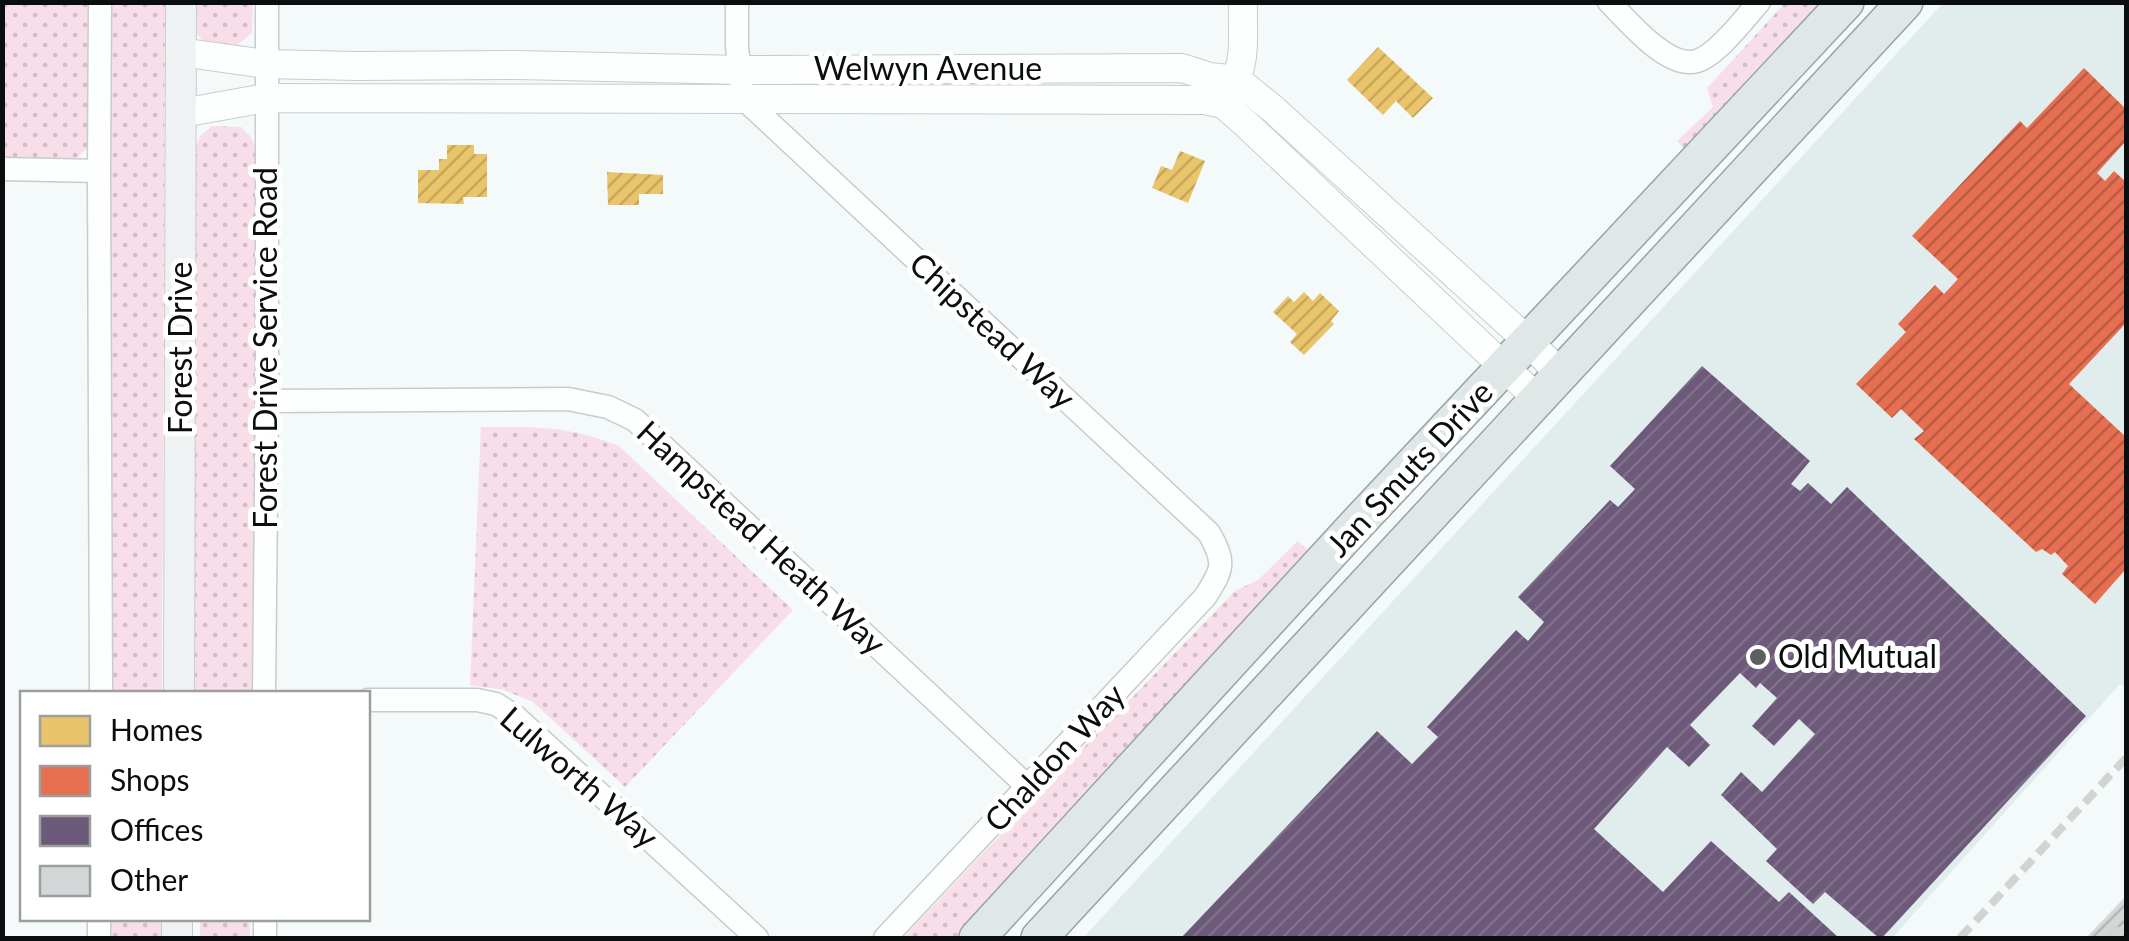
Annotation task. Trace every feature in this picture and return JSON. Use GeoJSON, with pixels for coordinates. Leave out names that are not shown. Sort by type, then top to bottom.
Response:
{"type":"FeatureCollection","features":[{"type":"Feature","properties":{"kind":"main road","name":"Forest Drive"},"geometry":{"type":"LineString","coordinates":[[180,2],[180,691]]}},
{"type":"Feature","properties":{"kind":"main road","name":"Jan Smuts Drive"},"geometry":{"type":"LineString","coordinates":[[977,938],[1846,2]]}},
{"type":"Feature","properties":{"kind":"main road","name":"Jan Smuts Drive"},"geometry":{"type":"LineString","coordinates":[[1039,938],[1905,2]]}},
{"type":"Feature","properties":{"kind":"street"},"geometry":{"type":"LineString","coordinates":[[100,2],[101,691]]}},
{"type":"Feature","properties":{"kind":"street","name":"Forest Drive Service Road"},"geometry":{"type":"LineString","coordinates":[[264,691],[266,2]]}},
{"type":"Feature","properties":{"kind":"street"},"geometry":{"type":"LineString","coordinates":[[737,2],[743,98]]}},
{"type":"Feature","properties":{"kind":"street"},"geometry":{"type":"LineString","coordinates":[[1609,2],[1664,54],[1682,62],[1699,61],[1760,2]]}},
{"type":"Feature","properties":{"kind":"street"},"geometry":{"type":"LineString","coordinates":[[1242,15],[1243,62],[1230,92],[1504,367],[1550,387]]}},
{"type":"Feature","properties":{"kind":"street"},"geometry":{"type":"LineString","coordinates":[[1182,68],[1221,54],[1234,42],[1242,15]]}},
{"type":"Feature","properties":{"kind":"street","name":"Welwyn Avenue"},"geometry":{"type":"LineString","coordinates":[[180,52],[266,64],[742,70],[1182,68],[1210,77],[1230,92],[1273,109],[1529,342],[1550,387]]}},
{"type":"Feature","properties":{"kind":"street","name":"Welwyn Avenue"},"geometry":{"type":"LineString","coordinates":[[182,112],[266,98],[1196,99],[1230,92]]}},
{"type":"Feature","properties":{"kind":"street","name":"Chipstead Way"},"geometry":{"type":"LineString","coordinates":[[743,98],[1209,533],[1221,553],[1220,574]]}},
{"type":"Feature","properties":{"kind":"street"},"geometry":{"type":"LineString","coordinates":[[2,169],[99,171]]}},
{"type":"Feature","properties":{"kind":"street","name":"Hampstead Heath Way"},"geometry":{"type":"LineString","coordinates":[[267,402],[568,400],[608,407],[635,420],[1028,787]]}},
{"type":"Feature","properties":{"kind":"street","name":"Chaldon Way"},"geometry":{"type":"LineString","coordinates":[[885,938],[1205,598],[1220,574]]}},
{"type":"Feature","properties":{"kind":"street","name":"Lulworth Way"},"geometry":{"type":"LineString","coordinates":[[370,700],[477,700],[496,704],[516,717],[757,938]]}},
{"type":"Feature","properties":{"kind":"shaded area"},"geometry":{"type":"Polygon","coordinates":[[[3,3],[89,3],[88,147],[65,166],[3,169],[3,3]]]}},
{"type":"Feature","properties":{"kind":"shaded area"},"geometry":{"type":"Polygon","coordinates":[[[109,3],[165,3],[162,691],[112,691],[107,683],[109,3]]]}},
{"type":"Feature","properties":{"kind":"shaded area"},"geometry":{"type":"Polygon","coordinates":[[[195,3],[253,3],[252,33],[231,50],[204,43],[195,30],[195,3]]]}},
{"type":"Feature","properties":{"kind":"shaded area"},"geometry":{"type":"Polygon","coordinates":[[[1785,3],[1823,3],[1688,153],[1677,141],[1713,107],[1707,88],[1785,3]]]}},
{"type":"Feature","properties":{"kind":"shaded area"},"geometry":{"type":"Polygon","coordinates":[[[1943,3],[2126,3],[2126,688],[2120,684],[1892,938],[1083,938],[1943,3]]]}},
{"type":"Feature","properties":{"kind":"shaded area"},"geometry":{"type":"Polygon","coordinates":[[[212,126],[241,127],[257,151],[252,691],[190,691],[194,150],[200,136],[212,126]]]}},
{"type":"Feature","properties":{"kind":"shaded area"},"geometry":{"type":"Polygon","coordinates":[[[481,427],[567,431],[619,446],[793,610],[625,787],[533,702],[504,690],[470,685],[481,427]]]}},
{"type":"Feature","properties":{"kind":"shaded area"},"geometry":{"type":"Polygon","coordinates":[[[1298,541],[1312,554],[964,938],[903,938],[1235,591],[1258,580],[1298,541]]]}},
{"type":"Feature","properties":{"kind":"shaded area"},"geometry":{"type":"Polygon","coordinates":[[[106,921],[166,921],[167,938],[106,938],[106,921]]]}},
{"type":"Feature","properties":{"kind":"shaded area"},"geometry":{"type":"Polygon","coordinates":[[[200,921],[250,921],[250,938],[200,938],[200,921]]]}},
{"type":"Feature","properties":{"kind":"building: Homes"},"geometry":{"type":"Polygon","coordinates":[[[1378,47],[1433,98],[1413,118],[1396,101],[1383,115],[1347,80],[1378,47]]]}},
{"type":"Feature","properties":{"kind":"building: Homes"},"geometry":{"type":"Polygon","coordinates":[[[447,145],[474,145],[474,154],[487,154],[487,197],[463,197],[464,204],[418,203],[418,170],[439,170],[439,159],[447,159],[447,145]]]}},
{"type":"Feature","properties":{"kind":"building: Homes"},"geometry":{"type":"Polygon","coordinates":[[[1180,151],[1205,161],[1188,203],[1152,188],[1161,166],[1172,170],[1180,151]]]}},
{"type":"Feature","properties":{"kind":"building: Homes"},"geometry":{"type":"Polygon","coordinates":[[[607,172],[663,175],[663,194],[639,194],[639,205],[608,205],[607,172]]]}},
{"type":"Feature","properties":{"kind":"building: Homes"},"geometry":{"type":"Polygon","coordinates":[[[1304,292],[1313,301],[1320,293],[1339,311],[1331,321],[1334,324],[1304,355],[1290,342],[1297,334],[1273,312],[1288,296],[1294,302],[1304,292]]]}},
{"type":"Feature","properties":{"kind":"building: Shops"},"geometry":{"type":"Polygon","coordinates":[[[2084,68],[2126,109],[2126,141],[2097,173],[2105,181],[2114,171],[2126,182],[2126,323],[2069,384],[2126,437],[2126,569],[2095,604],[2062,574],[2068,566],[2055,552],[2036,552],[1914,439],[1924,431],[1901,409],[1892,418],[1856,384],[1906,332],[1898,324],[1935,285],[1944,294],[1958,279],[1912,236],[2020,121],[2027,128],[2084,68]]]}},
{"type":"Feature","properties":{"kind":"building: Offices","name":"Old Mutual"},"geometry":{"type":"Polygon","coordinates":[[[1702,366],[1810,461],[1791,484],[1800,491],[1808,483],[1831,504],[1847,487],[2086,716],[1882,938],[1825,892],[1813,904],[1766,861],[1777,849],[1721,795],[1741,772],[1762,792],[1815,734],[1799,719],[1774,746],[1752,726],[1777,698],[1760,683],[1756,688],[1740,673],[1690,725],[1710,745],[1689,767],[1667,747],[1594,829],[1663,892],[1711,841],[1779,902],[1789,892],[1839,938],[1181,938],[1377,731],[1412,764],[1438,737],[1427,727],[1516,630],[1528,641],[1544,622],[1518,597],[1610,500],[1618,507],[1635,489],[1610,466],[1702,366]]]}},
{"type":"Feature","properties":{"kind":"building: Other"},"geometry":{"type":"Polygon","coordinates":[[[2126,896],[2126,938],[2086,938],[2126,896]]]}},
{"type":"Feature","properties":{"kind":"railway"},"geometry":{"type":"LineString","coordinates":[[1960,938],[2126,758]]}},
{"type":"Feature","properties":{"kind":"railway"},"geometry":{"type":"LineString","coordinates":[[2108,938],[2126,920]]}},
{"type":"Feature","properties":{"kind":"place","name":"Old Mutual"},"geometry":{"type":"Point","coordinates":[1758,657]}}]}
